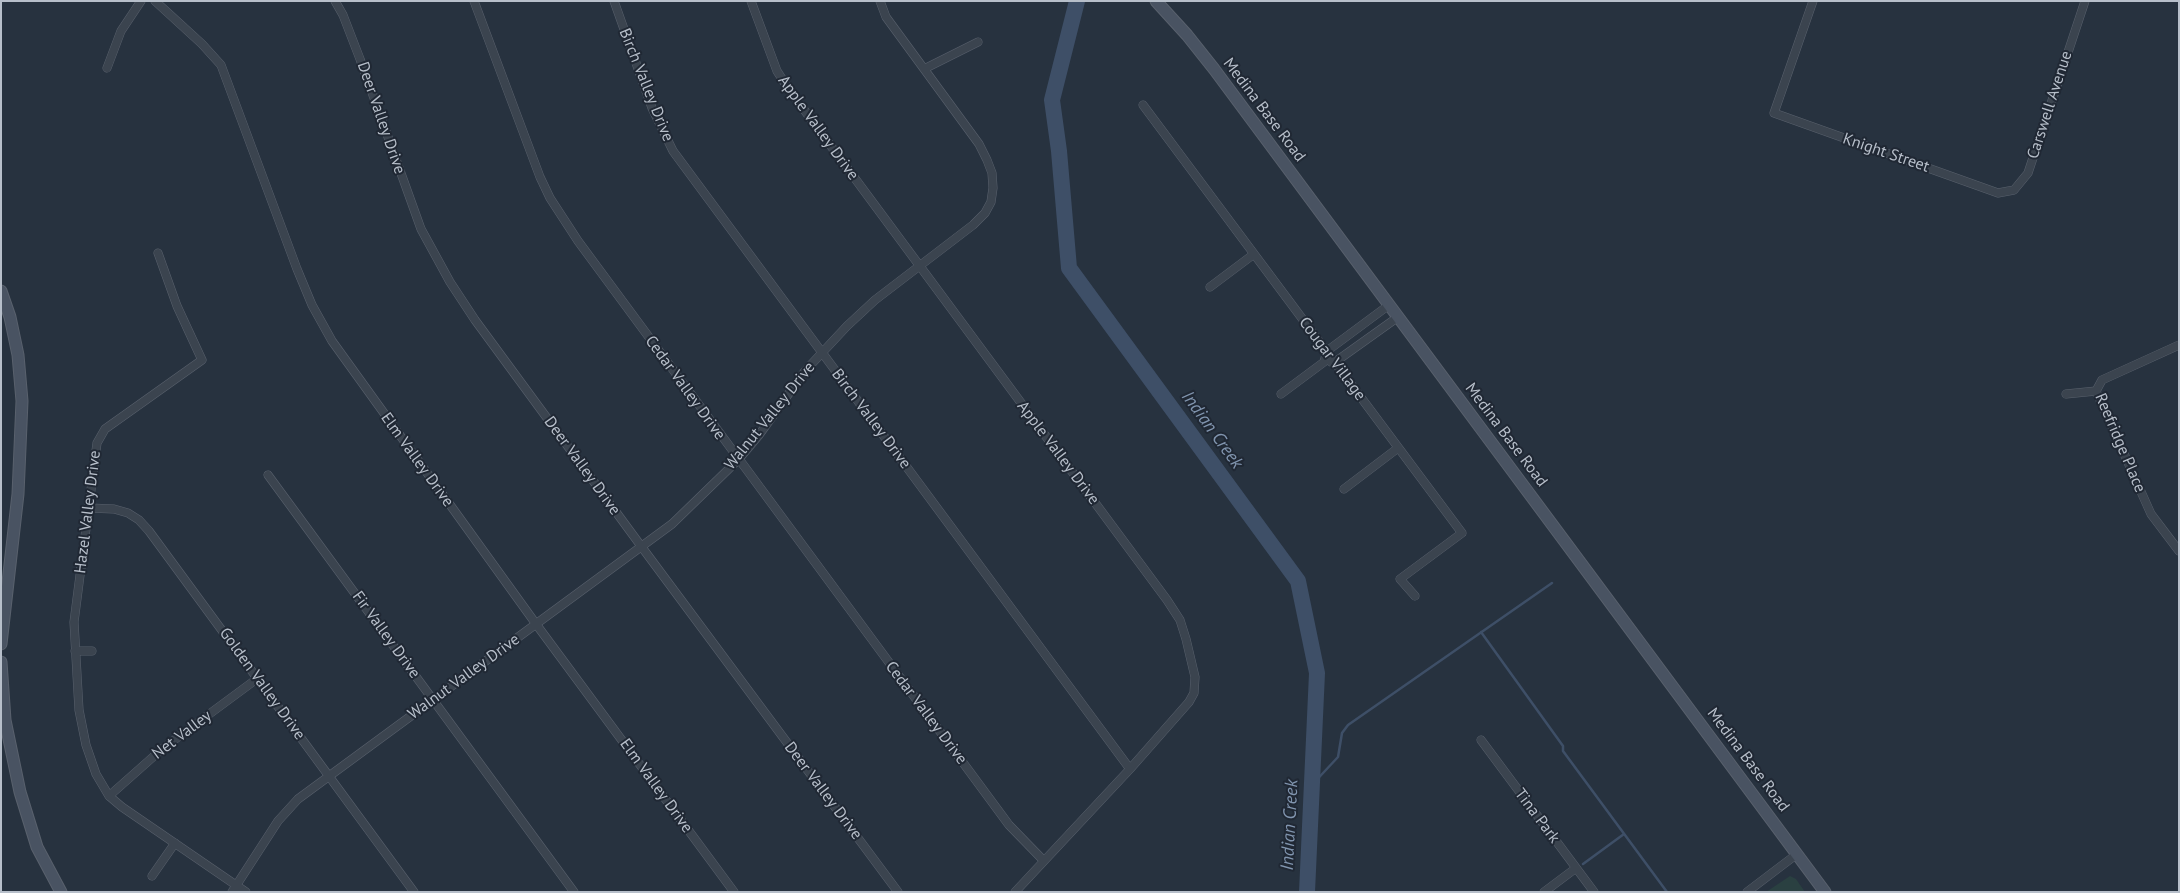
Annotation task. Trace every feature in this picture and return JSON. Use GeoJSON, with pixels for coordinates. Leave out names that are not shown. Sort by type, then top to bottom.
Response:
{"type":"FeatureCollection","features":[{"type":"Feature","properties":{"kind":"street"},"geometry":{"type":"LineString","coordinates":[[107,68],[119,36],[141,1]]}},
{"type":"Feature","properties":{"kind":"street","name":"Elm Valley Drive"},"geometry":{"type":"LineString","coordinates":[[155,1],[207,49],[221,65],[296,268],[312,305],[332,340],[536,624],[734,892]]}},
{"type":"Feature","properties":{"kind":"street","name":"Deer Valley Drive"},"geometry":{"type":"LineString","coordinates":[[335,1],[343,15],[360,59],[421,229],[475,320],[898,892]]}},
{"type":"Feature","properties":{"kind":"street","name":"Cedar Valley Drive"},"geometry":{"type":"LineString","coordinates":[[474,1],[527,146],[550,198],[578,241],[738,460],[753,476],[1009,826],[1044,861]]}},
{"type":"Feature","properties":{"kind":"street","name":"Birch Valley Drive"},"geometry":{"type":"LineString","coordinates":[[614,1],[652,108],[673,151],[1130,769]]}},
{"type":"Feature","properties":{"kind":"street","name":"Apple Valley Drive"},"geometry":{"type":"LineString","coordinates":[[751,1],[777,71],[1180,620],[1195,677],[1194,693],[1130,769],[1015,892]]}},
{"type":"Feature","properties":{"kind":"street","name":"Walnut Valley Drive"},"geometry":{"type":"LineString","coordinates":[[232,892],[287,809],[641,546],[693,505],[738,460],[759,435],[805,371],[875,300],[985,213],[991,202],[992,174],[979,144],[886,17],[880,1]]}},
{"type":"Feature","properties":{"kind":"street","name":"Medina Base Road"},"geometry":{"type":"LineString","coordinates":[[1156,1],[1214,69],[1825,892]]}},
{"type":"Feature","properties":{"kind":"street","name":"Knight Street"},"geometry":{"type":"LineString","coordinates":[[1813,1],[1774,113],[1998,193]]}},
{"type":"Feature","properties":{"kind":"street","name":"Carswell Avenue"},"geometry":{"type":"LineString","coordinates":[[1998,193],[2014,190],[2028,174],[2085,1]]}},
{"type":"Feature","properties":{"kind":"street"},"geometry":{"type":"LineString","coordinates":[[924,69],[978,42]]}},
{"type":"Feature","properties":{"kind":"street","name":"Cougar Village"},"geometry":{"type":"LineString","coordinates":[[1143,105],[1462,533],[1400,579],[1415,596]]}},
{"type":"Feature","properties":{"kind":"street","name":"Hazel Valley Drive"},"geometry":{"type":"LineString","coordinates":[[158,253],[177,306],[202,360],[105,429],[97,443],[74,622],[79,710],[86,745],[96,774],[109,796],[246,892]]}},
{"type":"Feature","properties":{"kind":"street"},"geometry":{"type":"LineString","coordinates":[[1210,286],[1254,254]]}},
{"type":"Feature","properties":{"kind":"street"},"geometry":{"type":"LineString","coordinates":[[1,291],[10,317],[18,354],[22,410],[18,494],[1,644]]}},
{"type":"Feature","properties":{"kind":"street"},"geometry":{"type":"LineString","coordinates":[[1281,394],[1324,362],[1327,352],[1389,305]]}},
{"type":"Feature","properties":{"kind":"street"},"geometry":{"type":"LineString","coordinates":[[1324,362],[1335,362],[1398,318]]}},
{"type":"Feature","properties":{"kind":"street","name":"Reefridge Place"},"geometry":{"type":"LineString","coordinates":[[2179,345],[2102,380],[2096,392],[2151,514],[2179,551]]}},
{"type":"Feature","properties":{"kind":"street"},"geometry":{"type":"LineString","coordinates":[[2066,394],[2096,392]]}},
{"type":"Feature","properties":{"kind":"street"},"geometry":{"type":"LineString","coordinates":[[1344,489],[1398,448]]}},
{"type":"Feature","properties":{"kind":"street","name":"Fir Valley Drive"},"geometry":{"type":"LineString","coordinates":[[268,475],[574,892]]}},
{"type":"Feature","properties":{"kind":"street","name":"Golden Valley Drive"},"geometry":{"type":"LineString","coordinates":[[89,508],[114,509],[128,513],[139,520],[258,678],[414,892]]}},
{"type":"Feature","properties":{"kind":"street"},"geometry":{"type":"LineString","coordinates":[[75,651],[92,651]]}},
{"type":"Feature","properties":{"kind":"street"},"geometry":{"type":"LineString","coordinates":[[1,662],[5,720],[20,792],[37,847],[61,892]]}},
{"type":"Feature","properties":{"kind":"street","name":"Net Valley"},"geometry":{"type":"LineString","coordinates":[[109,796],[162,749],[258,678]]}},
{"type":"Feature","properties":{"kind":"street","name":"Tina Park"},"geometry":{"type":"LineString","coordinates":[[1481,740],[1594,892]]}},
{"type":"Feature","properties":{"kind":"street"},"geometry":{"type":"LineString","coordinates":[[152,876],[175,843]]}},
{"type":"Feature","properties":{"kind":"street"},"geometry":{"type":"LineString","coordinates":[[1746,892],[1797,854]]}},
{"type":"Feature","properties":{"kind":"street"},"geometry":{"type":"LineString","coordinates":[[1544,892],[1576,868]]}},
{"type":"Feature","properties":{"kind":"green space"},"geometry":{"type":"Polygon","coordinates":[[[1790,876],[1796,879],[1805,892],[1766,892],[1790,876]]]}},
{"type":"Feature","properties":{"kind":"waterway","name":"Indian Creek"},"geometry":{"type":"LineString","coordinates":[[1077,1],[1052,100],[1059,151],[1069,268],[1298,581],[1317,673],[1307,892]]}},
{"type":"Feature","properties":{"kind":"waterway"},"geometry":{"type":"LineString","coordinates":[[1310,787],[1338,757],[1342,733],[1348,725],[1552,583]]}},
{"type":"Feature","properties":{"kind":"waterway"},"geometry":{"type":"LineString","coordinates":[[1481,632],[1563,746],[1563,751],[1667,892]]}},
{"type":"Feature","properties":{"kind":"waterway"},"geometry":{"type":"LineString","coordinates":[[1583,864],[1624,834]]}}]}
